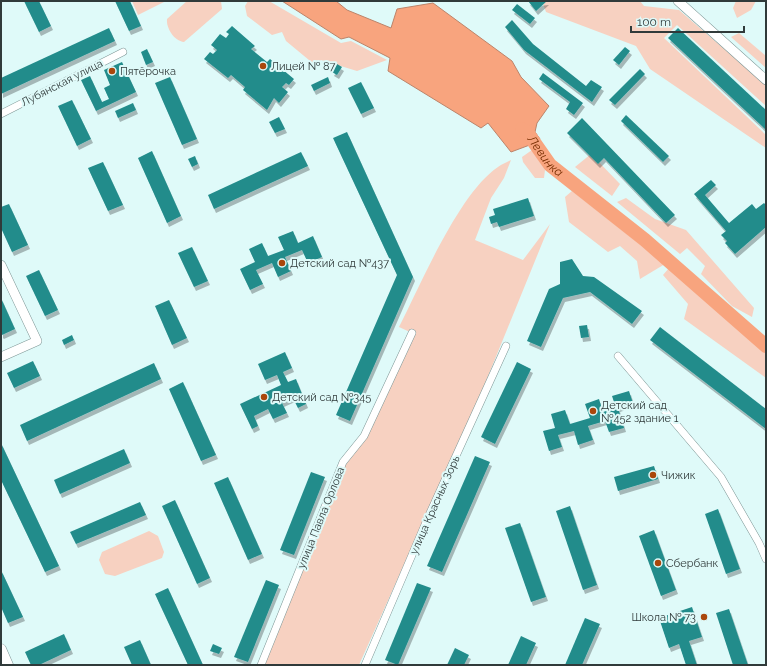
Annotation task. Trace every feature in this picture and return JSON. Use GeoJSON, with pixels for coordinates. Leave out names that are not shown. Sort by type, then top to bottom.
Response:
{"type":"FeatureCollection","features":[{"type":"Feature","properties":{"kind":"main road"},"geometry":{"type":"LineString","coordinates":[[1,648],[8,665]]}},
{"type":"Feature","properties":{"kind":"street"},"geometry":{"type":"LineString","coordinates":[[678,1],[766,80]]}},
{"type":"Feature","properties":{"kind":"street","name":"Лубянская улица"},"geometry":{"type":"LineString","coordinates":[[1,114],[123,52]]}},
{"type":"Feature","properties":{"kind":"street"},"geometry":{"type":"LineString","coordinates":[[1,265],[37,341],[1,357]]}},
{"type":"Feature","properties":{"kind":"street","name":"улица Павла Орлова"},"geometry":{"type":"LineString","coordinates":[[262,665],[343,462],[364,436],[412,333]]}},
{"type":"Feature","properties":{"kind":"street","name":"улица Красных Зорь"},"geometry":{"type":"LineString","coordinates":[[365,665],[430,513],[506,346]]}},
{"type":"Feature","properties":{"kind":"street"},"geometry":{"type":"LineString","coordinates":[[618,356],[721,477],[760,543],[766,559]]}},
{"type":"Feature","properties":{"kind":"shaded area"},"geometry":{"type":"Polygon","coordinates":[[[132,1],[166,1],[138,15],[132,1]]]}},
{"type":"Feature","properties":{"kind":"shaded area"},"geometry":{"type":"Polygon","coordinates":[[[187,1],[221,1],[222,9],[184,42],[180,41],[171,34],[167,19],[187,1]]]}},
{"type":"Feature","properties":{"kind":"shaded area"},"geometry":{"type":"Polygon","coordinates":[[[248,1],[269,1],[341,43],[351,41],[387,60],[357,71],[321,60],[315,65],[286,41],[282,32],[272,35],[247,16],[245,6],[248,1]]]}},
{"type":"Feature","properties":{"kind":"shaded area"},"geometry":{"type":"Polygon","coordinates":[[[282,1],[336,1],[347,10],[391,28],[397,9],[433,3],[512,61],[521,77],[549,106],[537,123],[535,132],[540,139],[535,143],[511,152],[488,123],[481,128],[388,71],[390,58],[349,37],[341,39],[282,1]]]}},
{"type":"Feature","properties":{"kind":"shaded area"},"geometry":{"type":"Polygon","coordinates":[[[542,1],[640,1],[644,6],[679,10],[766,85],[766,106],[677,25],[664,38],[766,135],[766,148],[650,69],[636,46],[546,12],[542,1]]]}},
{"type":"Feature","properties":{"kind":"shaded area"},"geometry":{"type":"Polygon","coordinates":[[[736,1],[756,1],[751,10],[737,18],[733,8],[736,1]]]}},
{"type":"Feature","properties":{"kind":"shaded area"},"geometry":{"type":"Polygon","coordinates":[[[739,33],[766,56],[766,68],[731,37],[739,33]]]}},
{"type":"Feature","properties":{"kind":"shaded area"},"geometry":{"type":"Polygon","coordinates":[[[532,150],[545,170],[544,178],[535,178],[523,162],[522,157],[532,150]]]}},
{"type":"Feature","properties":{"kind":"shaded area"},"geometry":{"type":"Polygon","coordinates":[[[591,154],[620,184],[612,196],[575,167],[591,154]]]}},
{"type":"Feature","properties":{"kind":"shaded area"},"geometry":{"type":"Polygon","coordinates":[[[511,160],[504,178],[491,198],[475,240],[523,260],[550,224],[482,391],[359,665],[261,665],[343,462],[364,436],[412,333],[399,327],[430,264],[455,218],[469,197],[483,180],[498,167],[511,160]]]}},
{"type":"Feature","properties":{"kind":"shaded area"},"geometry":{"type":"Polygon","coordinates":[[[572,191],[665,264],[640,279],[637,261],[620,246],[608,252],[569,222],[565,197],[572,191]]]}},
{"type":"Feature","properties":{"kind":"shaded area"},"geometry":{"type":"Polygon","coordinates":[[[626,198],[655,219],[686,230],[754,308],[752,317],[732,306],[701,274],[705,266],[687,248],[680,254],[617,202],[626,198]]]}},
{"type":"Feature","properties":{"kind":"shaded area"},"geometry":{"type":"Polygon","coordinates":[[[669,268],[766,350],[766,378],[684,319],[688,304],[663,275],[669,268]]]}},
{"type":"Feature","properties":{"kind":"shaded area"},"geometry":{"type":"Polygon","coordinates":[[[149,531],[158,536],[164,552],[162,558],[115,576],[105,574],[99,560],[102,552],[149,531]]]}},
{"type":"Feature","properties":{"kind":"building"},"geometry":{"type":"Polygon","coordinates":[[[24,1],[39,1],[51,26],[39,32],[24,1]]]}},
{"type":"Feature","properties":{"kind":"building"},"geometry":{"type":"Polygon","coordinates":[[[115,1],[130,1],[141,26],[129,31],[115,1]]]}},
{"type":"Feature","properties":{"kind":"building"},"geometry":{"type":"Polygon","coordinates":[[[528,1],[536,2],[547,1],[536,11],[528,1]]]}},
{"type":"Feature","properties":{"kind":"building"},"geometry":{"type":"Polygon","coordinates":[[[517,4],[535,18],[530,24],[512,10],[517,4]]]}},
{"type":"Feature","properties":{"kind":"building"},"geometry":{"type":"Polygon","coordinates":[[[512,20],[533,44],[586,86],[591,80],[602,87],[592,102],[524,50],[505,27],[512,20]]]}},
{"type":"Feature","properties":{"kind":"building"},"geometry":{"type":"Polygon","coordinates":[[[232,26],[255,46],[251,49],[267,62],[270,59],[294,79],[289,85],[286,83],[282,87],[288,92],[279,103],[274,98],[267,110],[243,90],[245,87],[231,75],[228,78],[204,59],[210,52],[213,54],[217,50],[211,45],[220,34],[226,38],[229,34],[226,32],[232,26]]]}},
{"type":"Feature","properties":{"kind":"building"},"geometry":{"type":"Polygon","coordinates":[[[109,28],[115,41],[1,94],[1,78],[109,28]]]}},
{"type":"Feature","properties":{"kind":"building"},"geometry":{"type":"Polygon","coordinates":[[[678,28],[766,110],[766,130],[668,38],[678,28]]]}},
{"type":"Feature","properties":{"kind":"building"},"geometry":{"type":"Polygon","coordinates":[[[625,47],[630,51],[619,65],[613,60],[625,47]]]}},
{"type":"Feature","properties":{"kind":"building"},"geometry":{"type":"Polygon","coordinates":[[[147,49],[153,62],[146,65],[141,52],[147,49]]]}},
{"type":"Feature","properties":{"kind":"building"},"geometry":{"type":"Polygon","coordinates":[[[122,62],[136,92],[96,111],[81,80],[90,76],[102,102],[109,99],[104,88],[110,85],[104,70],[122,62]]]}},
{"type":"Feature","properties":{"kind":"building"},"geometry":{"type":"Polygon","coordinates":[[[337,64],[342,67],[337,75],[332,72],[337,64]]]}},
{"type":"Feature","properties":{"kind":"building"},"geometry":{"type":"Polygon","coordinates":[[[640,69],[645,74],[615,105],[609,100],[640,69]]]}},
{"type":"Feature","properties":{"kind":"building"},"geometry":{"type":"Polygon","coordinates":[[[543,73],[583,103],[574,115],[566,109],[570,102],[539,79],[543,73]]]}},
{"type":"Feature","properties":{"kind":"building"},"geometry":{"type":"Polygon","coordinates":[[[170,77],[197,139],[182,145],[155,83],[170,77]]]}},
{"type":"Feature","properties":{"kind":"building"},"geometry":{"type":"Polygon","coordinates":[[[328,77],[330,83],[314,91],[311,85],[328,77]]]}},
{"type":"Feature","properties":{"kind":"building"},"geometry":{"type":"Polygon","coordinates":[[[361,82],[374,108],[361,114],[348,88],[361,82]]]}},
{"type":"Feature","properties":{"kind":"building"},"geometry":{"type":"Polygon","coordinates":[[[72,100],[91,139],[77,146],[58,106],[72,100]]]}},
{"type":"Feature","properties":{"kind":"building"},"geometry":{"type":"Polygon","coordinates":[[[133,103],[136,110],[118,118],[115,111],[133,103]]]}},
{"type":"Feature","properties":{"kind":"building"},"geometry":{"type":"Polygon","coordinates":[[[626,115],[669,156],[663,162],[621,121],[626,115]]]}},
{"type":"Feature","properties":{"kind":"building"},"geometry":{"type":"Polygon","coordinates":[[[279,117],[285,129],[275,133],[269,122],[279,117]]]}},
{"type":"Feature","properties":{"kind":"building"},"geometry":{"type":"Polygon","coordinates":[[[582,118],[675,215],[666,223],[604,158],[598,164],[567,133],[582,118]]]}},
{"type":"Feature","properties":{"kind":"building"},"geometry":{"type":"Polygon","coordinates":[[[347,132],[413,277],[350,421],[336,415],[397,275],[333,138],[347,132]]]}},
{"type":"Feature","properties":{"kind":"building"},"geometry":{"type":"Polygon","coordinates":[[[152,151],[181,216],[167,223],[138,158],[152,151]]]}},
{"type":"Feature","properties":{"kind":"building"},"geometry":{"type":"Polygon","coordinates":[[[301,152],[308,166],[214,209],[208,195],[301,152]]]}},
{"type":"Feature","properties":{"kind":"building"},"geometry":{"type":"Polygon","coordinates":[[[195,156],[198,164],[192,167],[188,159],[195,156]]]}},
{"type":"Feature","properties":{"kind":"building"},"geometry":{"type":"Polygon","coordinates":[[[103,162],[123,205],[108,211],[88,168],[103,162]]]}},
{"type":"Feature","properties":{"kind":"building"},"geometry":{"type":"Polygon","coordinates":[[[711,180],[716,185],[705,195],[729,223],[752,204],[756,209],[764,203],[766,205],[766,227],[735,254],[725,243],[727,241],[721,235],[726,231],[694,194],[711,180]]]}},
{"type":"Feature","properties":{"kind":"building"},"geometry":{"type":"Polygon","coordinates":[[[528,198],[534,216],[499,227],[497,222],[491,224],[489,217],[495,215],[493,209],[528,198]]]}},
{"type":"Feature","properties":{"kind":"building"},"geometry":{"type":"Polygon","coordinates":[[[9,204],[28,245],[12,252],[1,228],[1,207],[9,204]]]}},
{"type":"Feature","properties":{"kind":"building"},"geometry":{"type":"Polygon","coordinates":[[[293,231],[298,243],[313,236],[322,257],[308,263],[302,250],[285,257],[291,271],[278,277],[272,263],[256,270],[263,284],[250,290],[240,269],[255,262],[249,249],[262,243],[268,256],[284,250],[278,237],[293,231]]]}},
{"type":"Feature","properties":{"kind":"building"},"geometry":{"type":"Polygon","coordinates":[[[192,247],[208,281],[194,287],[178,253],[192,247]]]}},
{"type":"Feature","properties":{"kind":"building"},"geometry":{"type":"Polygon","coordinates":[[[572,259],[583,276],[594,277],[642,311],[632,324],[590,292],[563,298],[541,347],[527,341],[549,289],[560,284],[560,262],[572,259]]]}},
{"type":"Feature","properties":{"kind":"building"},"geometry":{"type":"Polygon","coordinates":[[[39,270],[58,310],[45,316],[26,276],[39,270]]]}},
{"type":"Feature","properties":{"kind":"building"},"geometry":{"type":"Polygon","coordinates":[[[1,298],[15,329],[2,335],[1,334],[1,298]]]}},
{"type":"Feature","properties":{"kind":"building"},"geometry":{"type":"Polygon","coordinates":[[[169,300],[187,338],[172,345],[155,306],[169,300]]]}},
{"type":"Feature","properties":{"kind":"building"},"geometry":{"type":"Polygon","coordinates":[[[587,325],[589,337],[581,338],[579,326],[587,325]]]}},
{"type":"Feature","properties":{"kind":"building"},"geometry":{"type":"Polygon","coordinates":[[[660,327],[766,409],[766,429],[650,340],[660,327]]]}},
{"type":"Feature","properties":{"kind":"building"},"geometry":{"type":"Polygon","coordinates":[[[72,335],[74,340],[64,345],[62,340],[72,335]]]}},
{"type":"Feature","properties":{"kind":"building"},"geometry":{"type":"Polygon","coordinates":[[[285,352],[292,368],[283,372],[288,382],[296,379],[306,404],[298,408],[293,398],[282,403],[287,413],[273,419],[268,409],[254,416],[258,426],[252,429],[240,404],[281,385],[277,375],[265,380],[258,364],[285,352]]]}},
{"type":"Feature","properties":{"kind":"building"},"geometry":{"type":"Polygon","coordinates":[[[33,361],[40,376],[14,388],[7,373],[33,361]]]}},
{"type":"Feature","properties":{"kind":"building"},"geometry":{"type":"Polygon","coordinates":[[[517,362],[531,369],[495,444],[481,437],[517,362]]]}},
{"type":"Feature","properties":{"kind":"building"},"geometry":{"type":"Polygon","coordinates":[[[154,363],[161,379],[27,441],[20,425],[154,363]]]}},
{"type":"Feature","properties":{"kind":"building"},"geometry":{"type":"Polygon","coordinates":[[[183,382],[216,455],[201,461],[169,389],[183,382]]]}},
{"type":"Feature","properties":{"kind":"building"},"geometry":{"type":"Polygon","coordinates":[[[629,391],[633,403],[618,408],[624,428],[609,432],[605,421],[588,426],[593,440],[578,445],[574,431],[558,435],[562,447],[549,451],[543,431],[555,428],[551,414],[565,410],[570,424],[590,418],[585,404],[599,399],[603,412],[616,408],[612,396],[629,391]]]}},
{"type":"Feature","properties":{"kind":"building"},"geometry":{"type":"Polygon","coordinates":[[[1,443],[59,566],[45,572],[1,480],[1,443]]]}},
{"type":"Feature","properties":{"kind":"building"},"geometry":{"type":"Polygon","coordinates":[[[124,449],[130,463],[60,494],[54,480],[124,449]]]}},
{"type":"Feature","properties":{"kind":"building"},"geometry":{"type":"Polygon","coordinates":[[[475,456],[490,462],[442,572],[427,566],[475,456]]]}},
{"type":"Feature","properties":{"kind":"building"},"geometry":{"type":"Polygon","coordinates":[[[654,466],[658,479],[618,491],[614,477],[654,466]]]}},
{"type":"Feature","properties":{"kind":"building"},"geometry":{"type":"Polygon","coordinates":[[[311,472],[325,477],[294,555],[280,550],[311,472]]]}},
{"type":"Feature","properties":{"kind":"building"},"geometry":{"type":"Polygon","coordinates":[[[228,477],[262,554],[248,560],[214,483],[228,477]]]}},
{"type":"Feature","properties":{"kind":"building"},"geometry":{"type":"Polygon","coordinates":[[[175,500],[210,578],[197,584],[162,506],[175,500]]]}},
{"type":"Feature","properties":{"kind":"building"},"geometry":{"type":"Polygon","coordinates":[[[140,502],[146,515],[76,544],[70,532],[140,502]]]}},
{"type":"Feature","properties":{"kind":"building"},"geometry":{"type":"Polygon","coordinates":[[[570,506],[597,585],[583,590],[556,511],[570,506]]]}},
{"type":"Feature","properties":{"kind":"building"},"geometry":{"type":"Polygon","coordinates":[[[718,509],[740,569],[726,574],[705,514],[718,509]]]}},
{"type":"Feature","properties":{"kind":"building"},"geometry":{"type":"Polygon","coordinates":[[[520,523],[546,597],[531,602],[505,528],[520,523]]]}},
{"type":"Feature","properties":{"kind":"building"},"geometry":{"type":"Polygon","coordinates":[[[654,530],[676,590],[661,596],[639,536],[654,530]]]}},
{"type":"Feature","properties":{"kind":"building"},"geometry":{"type":"Polygon","coordinates":[[[1,570],[23,617],[8,623],[1,607],[1,570]]]}},
{"type":"Feature","properties":{"kind":"building"},"geometry":{"type":"Polygon","coordinates":[[[266,580],[279,585],[248,662],[234,657],[266,580]]]}},
{"type":"Feature","properties":{"kind":"building"},"geometry":{"type":"Polygon","coordinates":[[[417,583],[431,588],[398,665],[385,660],[417,583]]]}},
{"type":"Feature","properties":{"kind":"building"},"geometry":{"type":"Polygon","coordinates":[[[168,588],[203,665],[188,665],[155,594],[168,588]]]}},
{"type":"Feature","properties":{"kind":"building"},"geometry":{"type":"Polygon","coordinates":[[[692,607],[702,637],[689,641],[697,665],[686,665],[679,644],[669,648],[659,618],[692,607]]]}},
{"type":"Feature","properties":{"kind":"building"},"geometry":{"type":"Polygon","coordinates":[[[729,609],[748,665],[733,665],[716,613],[729,609]]]}},
{"type":"Feature","properties":{"kind":"building"},"geometry":{"type":"Polygon","coordinates":[[[585,618],[600,624],[582,665],[565,665],[585,618]]]}},
{"type":"Feature","properties":{"kind":"building"},"geometry":{"type":"Polygon","coordinates":[[[64,634],[71,650],[39,665],[31,665],[25,652],[64,634]]]}},
{"type":"Feature","properties":{"kind":"building"},"geometry":{"type":"Polygon","coordinates":[[[521,636],[536,643],[526,665],[508,665],[521,636]]]}},
{"type":"Feature","properties":{"kind":"building"},"geometry":{"type":"Polygon","coordinates":[[[140,640],[151,665],[132,665],[124,647],[140,640]]]}},
{"type":"Feature","properties":{"kind":"building"},"geometry":{"type":"Polygon","coordinates":[[[213,644],[222,648],[219,654],[210,651],[213,644]]]}},
{"type":"Feature","properties":{"kind":"building"},"geometry":{"type":"Polygon","coordinates":[[[455,648],[469,655],[464,665],[447,665],[455,648]]]}},
{"type":"Feature","properties":{"kind":"waterway","name":"Левинка"},"geometry":{"type":"LineString","coordinates":[[522,129],[529,135],[550,165],[645,240],[766,346]]}},
{"type":"Feature","properties":{"kind":"place","name":"Лицей № 87"},"geometry":{"type":"Point","coordinates":[263,66]}},
{"type":"Feature","properties":{"kind":"place","name":"Пятёрочка"},"geometry":{"type":"Point","coordinates":[112,71]}},
{"type":"Feature","properties":{"kind":"place","name":"Детский сад №437"},"geometry":{"type":"Point","coordinates":[282,263]}},
{"type":"Feature","properties":{"kind":"place","name":"Детский сад №345"},"geometry":{"type":"Point","coordinates":[264,397]}},
{"type":"Feature","properties":{"kind":"place","name":"Детский сад №452 здание 1"},"geometry":{"type":"Point","coordinates":[593,411]}},
{"type":"Feature","properties":{"kind":"place","name":"Чижик"},"geometry":{"type":"Point","coordinates":[653,475]}},
{"type":"Feature","properties":{"kind":"place","name":"Сбербанк"},"geometry":{"type":"Point","coordinates":[658,563]}},
{"type":"Feature","properties":{"kind":"place","name":"Школа № 73"},"geometry":{"type":"Point","coordinates":[704,617]}}]}
